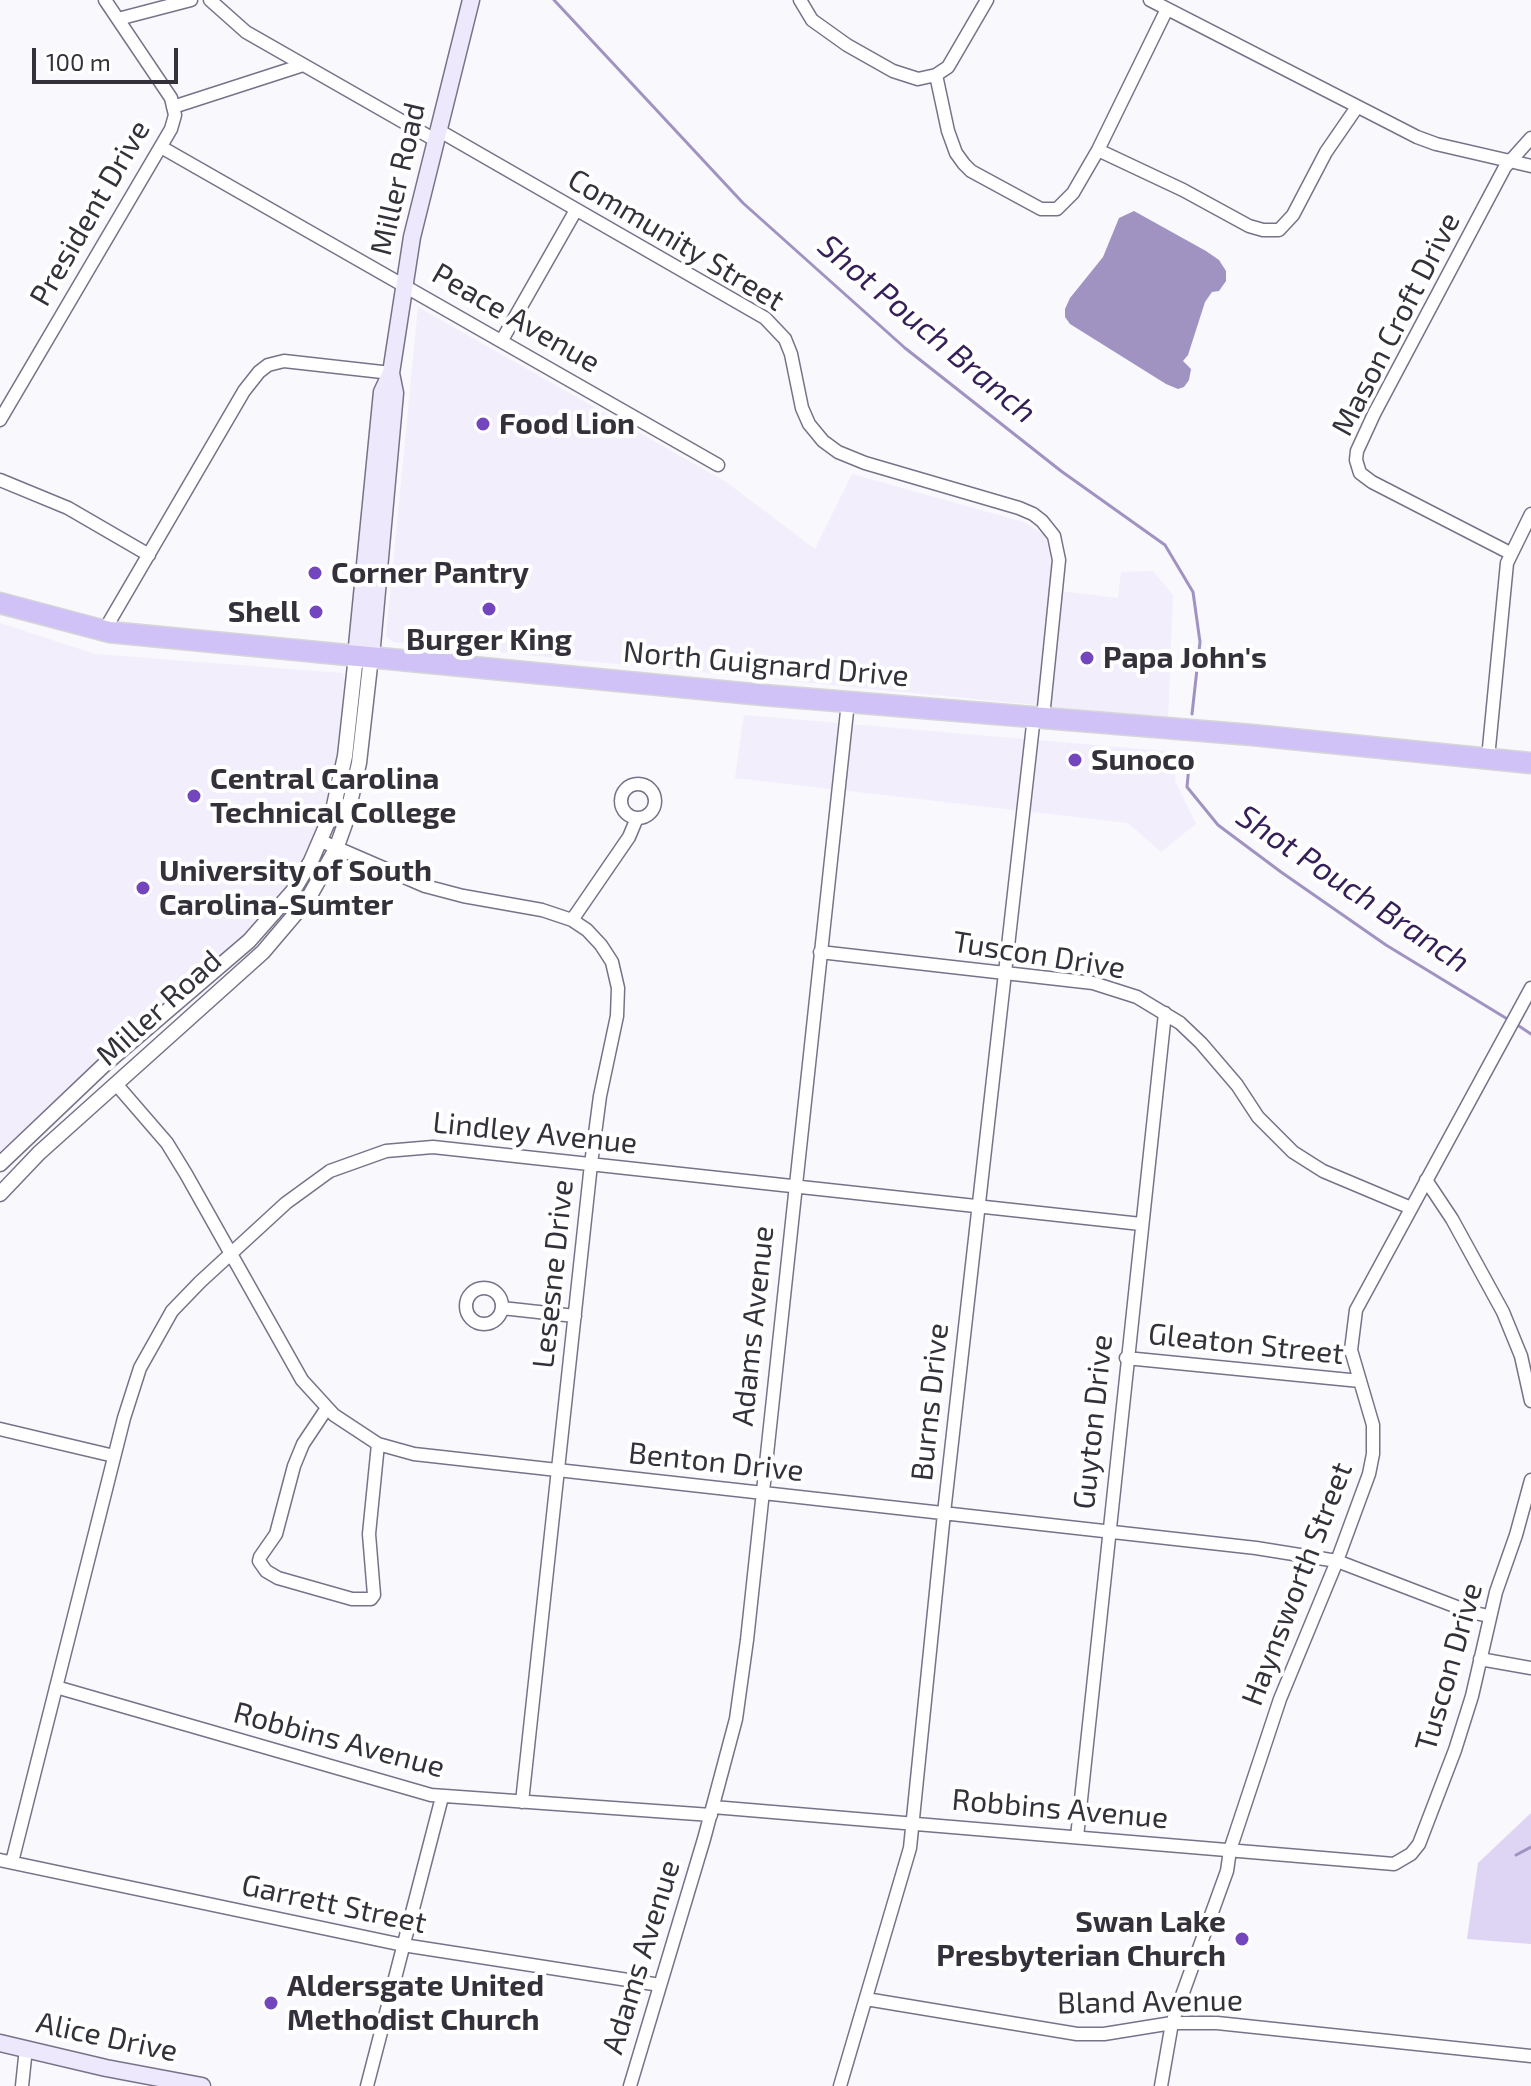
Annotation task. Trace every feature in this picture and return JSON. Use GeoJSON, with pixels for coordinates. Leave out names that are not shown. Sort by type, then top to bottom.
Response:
{"type":"FeatureCollection","features":[{"type":"Feature","properties":{"kind":"highway","name":"North Guignard Drive"},"geometry":{"type":"LineString","coordinates":[[0,603],[104,631],[1531,763]]}},
{"type":"Feature","properties":{"kind":"main road","name":"Miller Road"},"geometry":{"type":"LineString","coordinates":[[364,657],[395,393],[391,373],[404,284],[471,0]]}},
{"type":"Feature","properties":{"kind":"main road","name":"Alice Drive"},"geometry":{"type":"LineString","coordinates":[[0,2043],[202,2086]]}},
{"type":"Feature","properties":{"kind":"street"},"geometry":{"type":"LineString","coordinates":[[105,0],[166,91],[173,107]]}},
{"type":"Feature","properties":{"kind":"street"},"geometry":{"type":"LineString","coordinates":[[118,19],[191,0]]}},
{"type":"Feature","properties":{"kind":"street","name":"Community Street"},"geometry":{"type":"LineString","coordinates":[[210,0],[246,32],[303,65],[576,210],[744,304],[775,327],[785,339],[800,402],[809,424],[823,441],[838,452],[865,463],[1019,508],[1042,521],[1054,536],[1059,560],[1039,717]]}},
{"type":"Feature","properties":{"kind":"street"},"geometry":{"type":"LineString","coordinates":[[800,0],[821,28],[871,61],[918,79],[936,75],[948,67],[987,0]]}},
{"type":"Feature","properties":{"kind":"street"},"geometry":{"type":"LineString","coordinates":[[1150,0],[1357,107],[1436,144],[1531,166]]}},
{"type":"Feature","properties":{"kind":"street"},"geometry":{"type":"LineString","coordinates":[[936,75],[948,131],[959,158],[971,171],[1041,209],[1057,209],[1064,204],[1098,150],[1167,9]]}},
{"type":"Feature","properties":{"kind":"street","name":"President Drive"},"geometry":{"type":"LineString","coordinates":[[0,420],[171,129],[175,115],[173,107],[303,65]]}},
{"type":"Feature","properties":{"kind":"street"},"geometry":{"type":"LineString","coordinates":[[1098,150],[1183,190],[1249,226],[1279,230],[1293,215],[1326,152],[1357,107]]}},
{"type":"Feature","properties":{"kind":"street","name":"Mason Croft Drive"},"geometry":{"type":"LineString","coordinates":[[1510,553],[1372,482],[1360,473],[1356,460],[1374,414],[1511,160],[1531,138]]}},
{"type":"Feature","properties":{"kind":"street","name":"Peace Avenue"},"geometry":{"type":"LineString","coordinates":[[161,147],[718,465]]}},
{"type":"Feature","properties":{"kind":"street"},"geometry":{"type":"LineString","coordinates":[[502,340],[576,210]]}},
{"type":"Feature","properties":{"kind":"street"},"geometry":{"type":"LineString","coordinates":[[104,631],[244,391],[259,372],[268,365],[284,361],[391,373]]}},
{"type":"Feature","properties":{"kind":"street"},"geometry":{"type":"LineString","coordinates":[[0,480],[68,508],[149,555]]}},
{"type":"Feature","properties":{"kind":"street"},"geometry":{"type":"LineString","coordinates":[[1488,758],[1505,578],[1510,553],[1531,514]]}},
{"type":"Feature","properties":{"kind":"street","name":"Miller Road"},"geometry":{"type":"LineString","coordinates":[[0,1164],[104,1065],[257,933],[293,891],[321,841],[333,810],[364,657]]}},
{"type":"Feature","properties":{"kind":"street","name":"Miller Road"},"geometry":{"type":"LineString","coordinates":[[0,1194],[31,1161],[284,930],[308,899],[336,849],[346,821],[359,763],[364,657]]}},
{"type":"Feature","properties":{"kind":"street","name":"Adams Avenue"},"geometry":{"type":"LineString","coordinates":[[630,2086],[712,1811],[736,1719],[848,702]]}},
{"type":"Feature","properties":{"kind":"street","name":"Burns Drive"},"geometry":{"type":"LineString","coordinates":[[840,2086],[906,1869],[913,1823],[1004,972],[1039,717]]}},
{"type":"Feature","properties":{"kind":"street"},"geometry":{"type":"LineString","coordinates":[[572,920],[629,837],[637,818]]}},
{"type":"Feature","properties":{"kind":"street","name":"Lesesne Drive"},"geometry":{"type":"LineString","coordinates":[[321,841],[425,886],[542,910],[572,920],[601,945],[612,962],[618,988],[617,1016],[600,1096],[591,1164],[522,1802]]}},
{"type":"Feature","properties":{"kind":"street","name":"Tuscon Drive"},"geometry":{"type":"LineString","coordinates":[[820,952],[1111,987],[1137,997],[1180,1023],[1218,1061],[1258,1117],[1293,1152],[1323,1171],[1411,1208]]}},
{"type":"Feature","properties":{"kind":"street","name":"Haynsworth Street"},"geometry":{"type":"LineString","coordinates":[[1161,2086],[1172,2023],[1227,1871],[1230,1850],[1280,1699],[1369,1474],[1373,1425],[1351,1350],[1356,1310],[1531,988]]}},
{"type":"Feature","properties":{"kind":"street","name":"Guyton Drive"},"geometry":{"type":"LineString","coordinates":[[1077,1837],[1107,1531],[1165,1013]]}},
{"type":"Feature","properties":{"kind":"street","name":"Benton Drive"},"geometry":{"type":"LineString","coordinates":[[116,1084],[167,1143],[302,1380],[348,1426],[378,1444],[414,1454],[1256,1548],[1337,1561],[1470,1612],[1489,1616]]}},
{"type":"Feature","properties":{"kind":"street","name":"Lindley Avenue"},"geometry":{"type":"LineString","coordinates":[[6,1861],[56,1687],[133,1387],[148,1350],[172,1311],[231,1254],[303,1188],[349,1162],[386,1151],[433,1147],[1141,1224]]}},
{"type":"Feature","properties":{"kind":"street"},"geometry":{"type":"LineString","coordinates":[[1426,1180],[1452,1219],[1503,1312],[1521,1356],[1531,1401]]}},
{"type":"Feature","properties":{"kind":"street"},"geometry":{"type":"LineString","coordinates":[[502,1308],[575,1316]]}},
{"type":"Feature","properties":{"kind":"street","name":"Gleaton Street"},"geometry":{"type":"LineString","coordinates":[[1126,1358],[1360,1381]]}},
{"type":"Feature","properties":{"kind":"street"},"geometry":{"type":"LineString","coordinates":[[327,1408],[303,1444],[294,1466],[276,1534],[260,1557],[259,1561],[266,1571],[278,1578],[352,1599],[371,1599],[374,1595],[369,1534],[378,1444]]}},
{"type":"Feature","properties":{"kind":"street"},"geometry":{"type":"LineString","coordinates":[[0,1429],[114,1456]]}},
{"type":"Feature","properties":{"kind":"street","name":"Tuscon Drive"},"geometry":{"type":"LineString","coordinates":[[1401,1861],[1419,1844],[1455,1750],[1472,1696],[1489,1616],[1531,1480]]}},
{"type":"Feature","properties":{"kind":"street"},"geometry":{"type":"LineString","coordinates":[[1480,1659],[1531,1668]]}},
{"type":"Feature","properties":{"kind":"street","name":"Robbins Avenue"},"geometry":{"type":"LineString","coordinates":[[56,1687],[419,1793],[442,1797],[913,1823],[1369,1864],[1401,1861]]}},
{"type":"Feature","properties":{"kind":"street"},"geometry":{"type":"LineString","coordinates":[[367,2086],[442,1797]]}},
{"type":"Feature","properties":{"kind":"street","name":"Garrett Street"},"geometry":{"type":"LineString","coordinates":[[6,1861],[403,1945],[660,1985]]}},
{"type":"Feature","properties":{"kind":"street","name":"Bland Avenue"},"geometry":{"type":"LineString","coordinates":[[866,1999],[1077,2034],[1104,2034],[1172,2023],[1232,2025],[1531,2056]]}},
{"type":"Feature","properties":{"kind":"street"},"geometry":{"type":"LineString","coordinates":[[22,2086],[26,2048]]}},
{"type":"Feature","properties":{"kind":"shaded area"},"geometry":{"type":"Polygon","coordinates":[[[1134,211],[1206,251],[1219,260],[1226,271],[1226,281],[1205,302],[1188,355],[1183,361],[1191,369],[1189,380],[1178,389],[1070,324],[1065,317],[1070,298],[1103,257],[1119,218],[1134,211]]]}},
{"type":"Feature","properties":{"kind":"shaded area"},"geometry":{"type":"Polygon","coordinates":[[[418,307],[726,482],[815,549],[852,474],[1024,522],[1045,535],[1051,560],[1051,590],[1118,598],[1121,572],[1153,571],[1173,595],[1168,718],[393,642],[386,636],[418,307]]]}},
{"type":"Feature","properties":{"kind":"shaded area","name":"University of South Carolina-Sumter"},"geometry":{"type":"Polygon","coordinates":[[[0,623],[95,654],[342,673],[345,679],[334,776],[313,840],[297,872],[275,904],[243,938],[0,1162],[0,623]]]}},
{"type":"Feature","properties":{"kind":"shaded area"},"geometry":{"type":"Polygon","coordinates":[[[744,715],[1177,752],[1175,781],[1196,824],[1161,852],[1128,823],[735,778],[744,715]]]}},
{"type":"Feature","properties":{"kind":"shaded area"},"geometry":{"type":"Polygon","coordinates":[[[1531,1813],[1531,1944],[1467,1939],[1478,1863],[1531,1813]]]}},
{"type":"Feature","properties":{"kind":"waterway","name":"Shot Pouch Branch"},"geometry":{"type":"LineString","coordinates":[[554,0],[743,203],[905,348],[1061,471],[1165,545],[1193,592],[1200,642],[1192,714]]}},
{"type":"Feature","properties":{"kind":"waterway","name":"Shot Pouch Branch"},"geometry":{"type":"LineString","coordinates":[[1190,755],[1187,787],[1218,825],[1386,945],[1509,1020]]}},
{"type":"Feature","properties":{"kind":"waterway","name":"Shot Pouch Branch"},"geometry":{"type":"LineString","coordinates":[[1516,1024],[1531,1034]]}},
{"type":"Feature","properties":{"kind":"waterway"},"geometry":{"type":"LineString","coordinates":[[1516,1855],[1531,1847]]}},
{"type":"Feature","properties":{"kind":"place","name":"Food Lion"},"geometry":{"type":"Point","coordinates":[483,424]}},
{"type":"Feature","properties":{"kind":"place","name":"Corner Pantry"},"geometry":{"type":"Point","coordinates":[315,573]}},
{"type":"Feature","properties":{"kind":"place","name":"Burger King"},"geometry":{"type":"Point","coordinates":[489,609]}},
{"type":"Feature","properties":{"kind":"place","name":"Shell"},"geometry":{"type":"Point","coordinates":[316,612]}},
{"type":"Feature","properties":{"kind":"place","name":"Papa John's"},"geometry":{"type":"Point","coordinates":[1087,658]}},
{"type":"Feature","properties":{"kind":"place","name":"Sunoco"},"geometry":{"type":"Point","coordinates":[1075,760]}},
{"type":"Feature","properties":{"kind":"place","name":"Central Carolina Technical College"},"geometry":{"type":"Point","coordinates":[194,796]}},
{"type":"Feature","properties":{"kind":"place","name":"University of South Carolina-Sumter"},"geometry":{"type":"Point","coordinates":[143,888]}},
{"type":"Feature","properties":{"kind":"place","name":"Swan Lake Presbyterian Church"},"geometry":{"type":"Point","coordinates":[1242,1939]}},
{"type":"Feature","properties":{"kind":"place","name":"Aldersgate United Methodist Church"},"geometry":{"type":"Point","coordinates":[271,2003]}}]}
